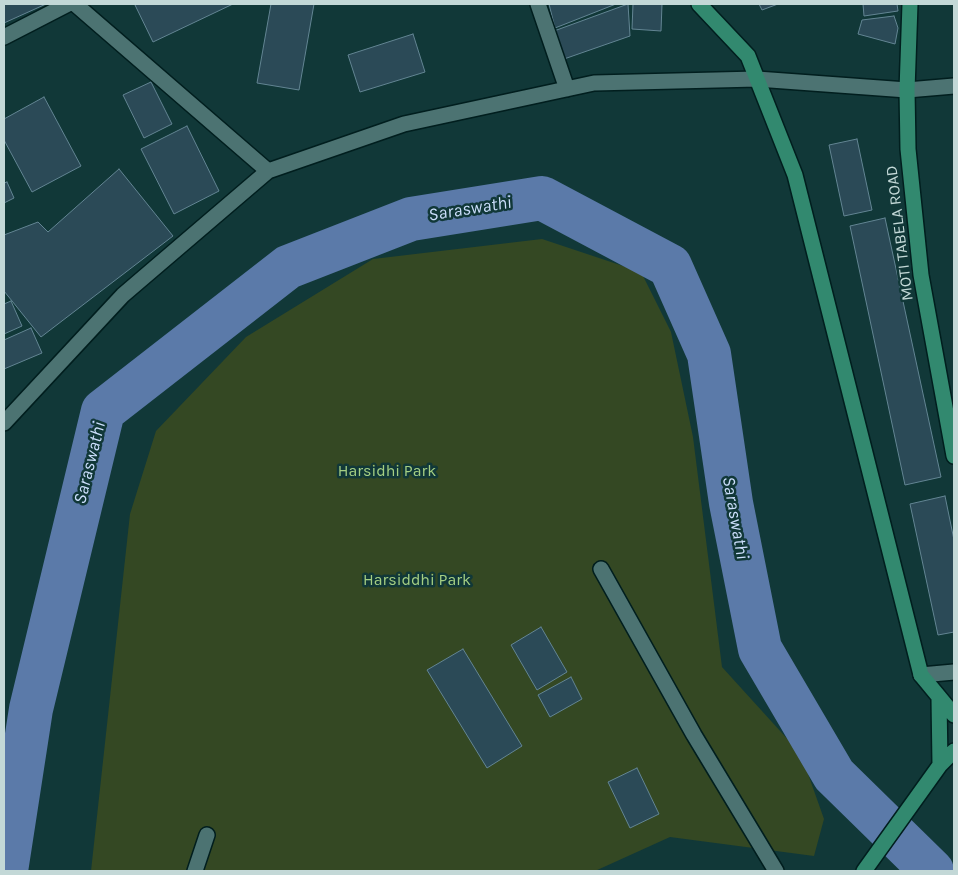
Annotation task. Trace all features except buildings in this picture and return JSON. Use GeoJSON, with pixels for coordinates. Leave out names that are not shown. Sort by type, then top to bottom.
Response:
{"type":"FeatureCollection","features":[{"type":"Feature","properties":{"kind":"main road"},"geometry":{"type":"LineString","coordinates":[[699,4],[748,56],[795,175],[921,676],[954,716]]}},
{"type":"Feature","properties":{"kind":"main road","name":"MOTI TABELA ROAD"},"geometry":{"type":"LineString","coordinates":[[910,4],[906,90],[908,149],[921,275],[954,456]]}},
{"type":"Feature","properties":{"kind":"main road"},"geometry":{"type":"LineString","coordinates":[[939,698],[940,765]]}},
{"type":"Feature","properties":{"kind":"main road"},"geometry":{"type":"LineString","coordinates":[[864,871],[940,765],[954,751]]}},
{"type":"Feature","properties":{"kind":"street"},"geometry":{"type":"LineString","coordinates":[[4,37],[68,4]]}},
{"type":"Feature","properties":{"kind":"street"},"geometry":{"type":"LineString","coordinates":[[75,4],[268,172]]}},
{"type":"Feature","properties":{"kind":"street"},"geometry":{"type":"LineString","coordinates":[[538,4],[567,88]]}},
{"type":"Feature","properties":{"kind":"street"},"geometry":{"type":"LineString","coordinates":[[4,423],[123,296],[268,172],[404,124],[594,83],[757,80],[906,90],[954,86]]}},
{"type":"Feature","properties":{"kind":"street"},"geometry":{"type":"LineString","coordinates":[[601,569],[694,734],[776,871]]}},
{"type":"Feature","properties":{"kind":"street"},"geometry":{"type":"LineString","coordinates":[[921,676],[954,672]]}},
{"type":"Feature","properties":{"kind":"street"},"geometry":{"type":"LineString","coordinates":[[195,871],[207,835]]}},
{"type":"Feature","properties":{"kind":"green space","name":"Harsiddhi Park"},"geometry":{"type":"Polygon","coordinates":[[[542,239],[641,272],[671,332],[693,437],[722,667],[801,754],[824,819],[814,856],[670,837],[595,871],[91,871],[130,514],[156,431],[246,337],[373,259],[542,239]]]}},
{"type":"Feature","properties":{"kind":"waterway","name":"Saraswathi"},"geometry":{"type":"LineString","coordinates":[[6,871],[31,709],[103,411],[288,267],[411,219],[542,198],[670,266],[709,354],[731,503],[760,649],[834,775],[932,871]]}},
{"type":"Feature","properties":{"kind":"park label","name":"Harsidhi Park"},"geometry":{"type":"Point","coordinates":[387,471]}}]}
